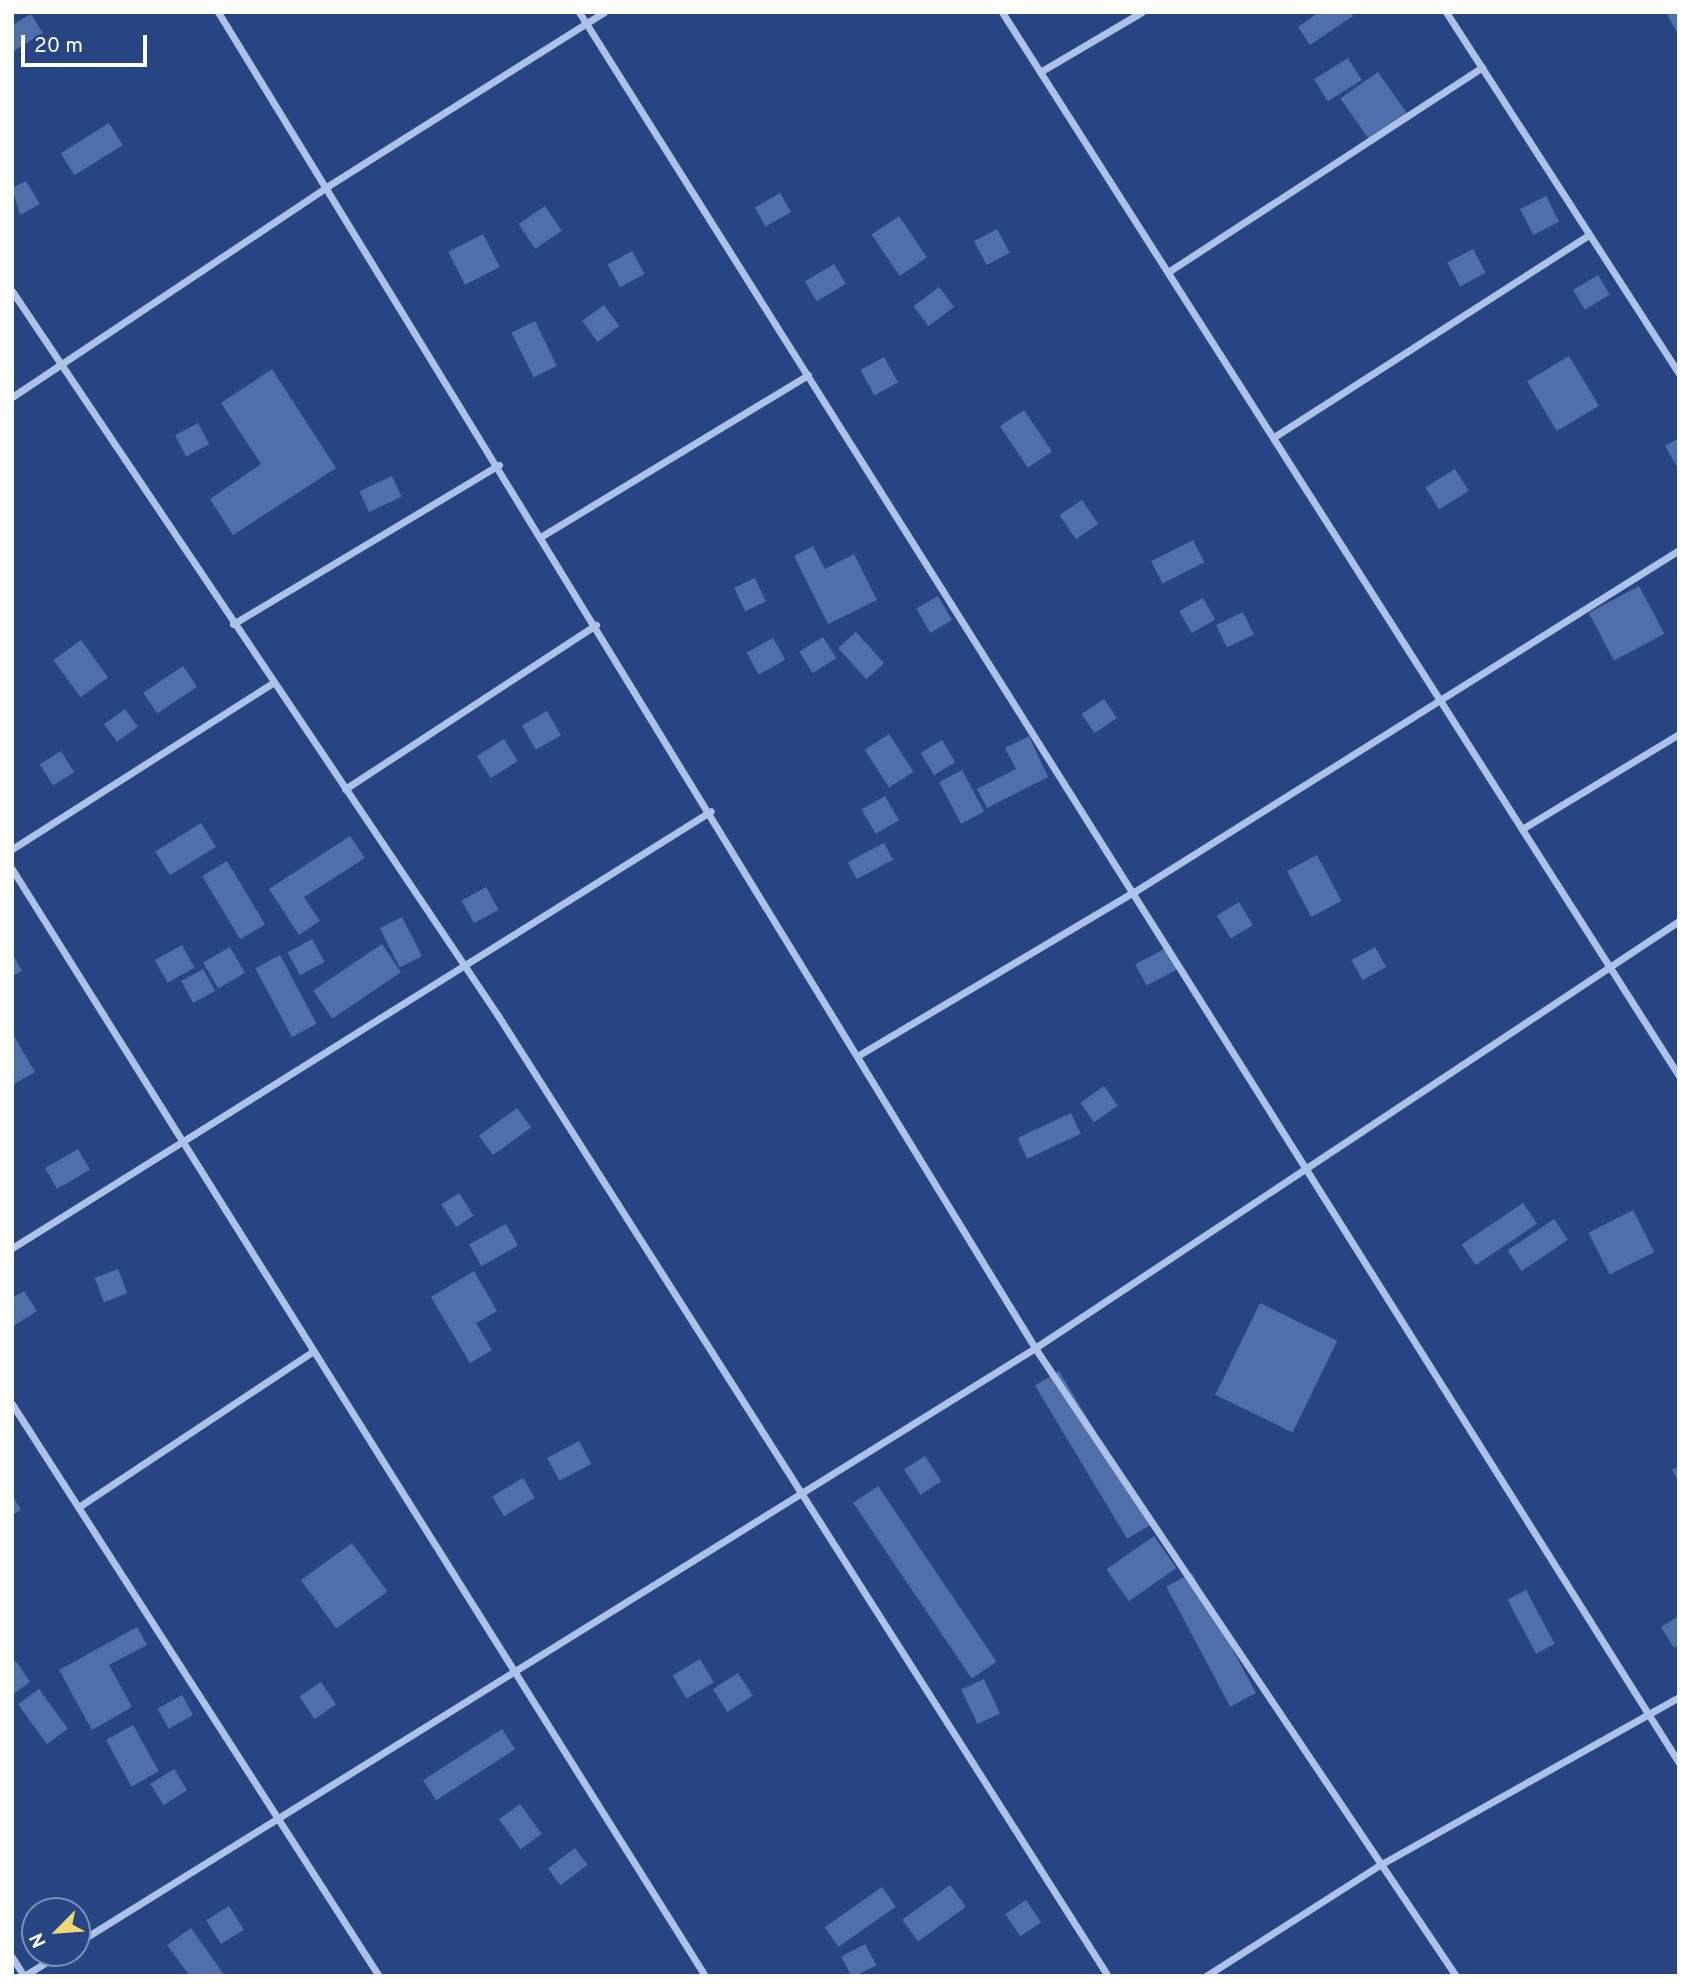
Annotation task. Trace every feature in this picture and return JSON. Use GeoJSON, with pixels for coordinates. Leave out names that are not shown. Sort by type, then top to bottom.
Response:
{"type":"FeatureCollection","features":[{"type":"Feature","properties":{"kind":"street"},"geometry":{"type":"LineString","coordinates":[[218,12],[328,186],[711,811],[1035,1348],[1378,1866],[1456,1976]]}},
{"type":"Feature","properties":{"kind":"street"},"geometry":{"type":"LineString","coordinates":[[579,12],[1134,892],[1646,1717],[1679,1763]]}},
{"type":"Feature","properties":{"kind":"street"},"geometry":{"type":"LineString","coordinates":[[12,397],[328,186],[604,12]]}},
{"type":"Feature","properties":{"kind":"street"},"geometry":{"type":"LineString","coordinates":[[1002,12],[1679,1076]]}},
{"type":"Feature","properties":{"kind":"street"},"geometry":{"type":"LineString","coordinates":[[1040,72],[1142,12]]}},
{"type":"Feature","properties":{"kind":"street"},"geometry":{"type":"LineString","coordinates":[[1446,12],[1679,374]]}},
{"type":"Feature","properties":{"kind":"street"},"geometry":{"type":"LineString","coordinates":[[1168,272],[1482,67]]}},
{"type":"Feature","properties":{"kind":"street"},"geometry":{"type":"LineString","coordinates":[[1274,437],[1589,235]]}},
{"type":"Feature","properties":{"kind":"street"},"geometry":{"type":"LineString","coordinates":[[12,290],[465,967],[1108,1976]]}},
{"type":"Feature","properties":{"kind":"street"},"geometry":{"type":"LineString","coordinates":[[542,536],[807,375]]}},
{"type":"Feature","properties":{"kind":"street"},"geometry":{"type":"LineString","coordinates":[[233,624],[499,465]]}},
{"type":"Feature","properties":{"kind":"street"},"geometry":{"type":"LineString","coordinates":[[859,1055],[1134,892],[1679,550]]}},
{"type":"Feature","properties":{"kind":"street"},"geometry":{"type":"LineString","coordinates":[[345,789],[596,625]]}},
{"type":"Feature","properties":{"kind":"street"},"geometry":{"type":"LineString","coordinates":[[12,849],[273,683]]}},
{"type":"Feature","properties":{"kind":"street"},"geometry":{"type":"LineString","coordinates":[[1522,829],[1679,734]]}},
{"type":"Feature","properties":{"kind":"street"},"geometry":{"type":"LineString","coordinates":[[12,1248],[711,811]]}},
{"type":"Feature","properties":{"kind":"street"},"geometry":{"type":"LineString","coordinates":[[12,869],[705,1976]]}},
{"type":"Feature","properties":{"kind":"street"},"geometry":{"type":"LineString","coordinates":[[91,1934],[800,1491],[1035,1348],[1679,921]]}},
{"type":"Feature","properties":{"kind":"street"},"geometry":{"type":"LineString","coordinates":[[80,1506],[313,1351]]}},
{"type":"Feature","properties":{"kind":"street"},"geometry":{"type":"LineString","coordinates":[[12,1404],[80,1506],[379,1976]]}},
{"type":"Feature","properties":{"kind":"street"},"geometry":{"type":"LineString","coordinates":[[1206,1976],[1378,1866],[1679,1697]]}},
{"type":"Feature","properties":{"kind":"street"},"geometry":{"type":"LineString","coordinates":[[12,1957],[24,1976]]}},
{"type":"Feature","properties":{"kind":"building"},"geometry":{"type":"Polygon","coordinates":[[[1319,12],[1351,12],[1353,16],[1310,45],[1298,27],[1319,12]]]}},
{"type":"Feature","properties":{"kind":"building"},"geometry":{"type":"Polygon","coordinates":[[[1666,12],[1679,12],[1679,37],[1666,12]]]}},
{"type":"Feature","properties":{"kind":"building"},"geometry":{"type":"Polygon","coordinates":[[[31,14],[43,33],[12,52],[12,25],[31,14]]]}},
{"type":"Feature","properties":{"kind":"building"},"geometry":{"type":"Polygon","coordinates":[[[1348,58],[1362,80],[1328,101],[1314,79],[1348,58]]]}},
{"type":"Feature","properties":{"kind":"building"},"geometry":{"type":"Polygon","coordinates":[[[1378,72],[1408,115],[1370,141],[1340,98],[1378,72]]]}},
{"type":"Feature","properties":{"kind":"building"},"geometry":{"type":"Polygon","coordinates":[[[109,123],[123,145],[74,175],[61,153],[109,123]]]}},
{"type":"Feature","properties":{"kind":"building"},"geometry":{"type":"Polygon","coordinates":[[[26,181],[40,204],[20,215],[12,188],[26,181]]]}},
{"type":"Feature","properties":{"kind":"building"},"geometry":{"type":"Polygon","coordinates":[[[780,193],[791,212],[766,227],[755,208],[780,193]]]}},
{"type":"Feature","properties":{"kind":"building"},"geometry":{"type":"Polygon","coordinates":[[[1546,196],[1559,222],[1533,235],[1520,209],[1546,196]]]}},
{"type":"Feature","properties":{"kind":"building"},"geometry":{"type":"Polygon","coordinates":[[[545,206],[562,231],[535,249],[518,224],[545,206]]]}},
{"type":"Feature","properties":{"kind":"building"},"geometry":{"type":"Polygon","coordinates":[[[899,216],[927,257],[900,276],[872,234],[899,216]]]}},
{"type":"Feature","properties":{"kind":"building"},"geometry":{"type":"Polygon","coordinates":[[[997,229],[1010,253],[987,265],[974,241],[997,229]]]}},
{"type":"Feature","properties":{"kind":"building"},"geometry":{"type":"Polygon","coordinates":[[[483,234],[500,267],[465,285],[448,252],[483,234]]]}},
{"type":"Feature","properties":{"kind":"building"},"geometry":{"type":"Polygon","coordinates":[[[1473,249],[1486,273],[1460,286],[1447,263],[1473,249]]]}},
{"type":"Feature","properties":{"kind":"building"},"geometry":{"type":"Polygon","coordinates":[[[632,251],[645,274],[620,287],[608,265],[632,251]]]}},
{"type":"Feature","properties":{"kind":"building"},"geometry":{"type":"Polygon","coordinates":[[[834,264],[846,284],[817,301],[805,282],[834,264]]]}},
{"type":"Feature","properties":{"kind":"building"},"geometry":{"type":"Polygon","coordinates":[[[1598,275],[1610,295],[1585,310],[1573,290],[1598,275]]]}},
{"type":"Feature","properties":{"kind":"building"},"geometry":{"type":"Polygon","coordinates":[[[939,287],[954,307],[928,326],[913,306],[939,287]]]}},
{"type":"Feature","properties":{"kind":"building"},"geometry":{"type":"Polygon","coordinates":[[[604,305],[619,326],[597,342],[582,321],[604,305]]]}},
{"type":"Feature","properties":{"kind":"building"},"geometry":{"type":"Polygon","coordinates":[[[535,321],[557,366],[534,377],[512,332],[535,321]]]}},
{"type":"Feature","properties":{"kind":"building"},"geometry":{"type":"Polygon","coordinates":[[[1569,356],[1599,406],[1557,431],[1527,381],[1569,356]]]}},
{"type":"Feature","properties":{"kind":"building"},"geometry":{"type":"Polygon","coordinates":[[[884,357],[898,382],[874,395],[860,370],[884,357]]]}},
{"type":"Feature","properties":{"kind":"building"},"geometry":{"type":"Polygon","coordinates":[[[272,369],[336,468],[233,535],[210,499],[261,464],[221,403],[272,369]]]}},
{"type":"Feature","properties":{"kind":"building"},"geometry":{"type":"Polygon","coordinates":[[[1024,410],[1052,451],[1028,468],[1000,426],[1024,410]]]}},
{"type":"Feature","properties":{"kind":"building"},"geometry":{"type":"Polygon","coordinates":[[[198,423],[209,444],[186,456],[175,435],[198,423]]]}},
{"type":"Feature","properties":{"kind":"building"},"geometry":{"type":"Polygon","coordinates":[[[1679,438],[1679,470],[1665,446],[1679,438]]]}},
{"type":"Feature","properties":{"kind":"building"},"geometry":{"type":"Polygon","coordinates":[[[1455,469],[1469,491],[1439,510],[1425,488],[1455,469]]]}},
{"type":"Feature","properties":{"kind":"building"},"geometry":{"type":"Polygon","coordinates":[[[392,476],[402,497],[369,512],[359,491],[392,476]]]}},
{"type":"Feature","properties":{"kind":"building"},"geometry":{"type":"Polygon","coordinates":[[[1082,500],[1098,524],[1076,539],[1060,515],[1082,500]]]}},
{"type":"Feature","properties":{"kind":"building"},"geometry":{"type":"Polygon","coordinates":[[[1193,540],[1204,562],[1162,584],[1151,561],[1193,540]]]}},
{"type":"Feature","properties":{"kind":"building"},"geometry":{"type":"Polygon","coordinates":[[[813,546],[825,569],[854,554],[877,600],[828,624],[794,556],[813,546]]]}},
{"type":"Feature","properties":{"kind":"building"},"geometry":{"type":"Polygon","coordinates":[[[755,578],[766,602],[745,611],[734,588],[755,578]]]}},
{"type":"Feature","properties":{"kind":"building"},"geometry":{"type":"Polygon","coordinates":[[[1639,586],[1664,634],[1614,660],[1589,613],[1639,586]]]}},
{"type":"Feature","properties":{"kind":"building"},"geometry":{"type":"Polygon","coordinates":[[[938,596],[952,620],[930,633],[916,608],[938,596]]]}},
{"type":"Feature","properties":{"kind":"building"},"geometry":{"type":"Polygon","coordinates":[[[1203,598],[1215,620],[1192,633],[1179,611],[1203,598]]]}},
{"type":"Feature","properties":{"kind":"building"},"geometry":{"type":"Polygon","coordinates":[[[1243,612],[1254,634],[1227,648],[1216,625],[1243,612]]]}},
{"type":"Feature","properties":{"kind":"building"},"geometry":{"type":"Polygon","coordinates":[[[856,632],[884,663],[866,679],[838,648],[856,632]]]}},
{"type":"Feature","properties":{"kind":"building"},"geometry":{"type":"Polygon","coordinates":[[[823,637],[836,658],[813,673],[799,652],[823,637]]]}},
{"type":"Feature","properties":{"kind":"building"},"geometry":{"type":"Polygon","coordinates":[[[773,638],[785,660],[759,674],[747,653],[773,638]]]}},
{"type":"Feature","properties":{"kind":"building"},"geometry":{"type":"Polygon","coordinates":[[[81,640],[108,677],[81,697],[53,660],[81,640]]]}},
{"type":"Feature","properties":{"kind":"building"},"geometry":{"type":"Polygon","coordinates":[[[183,666],[197,687],[157,714],[143,693],[183,666]]]}},
{"type":"Feature","properties":{"kind":"building"},"geometry":{"type":"Polygon","coordinates":[[[1104,699],[1117,718],[1094,733],[1082,714],[1104,699]]]}},
{"type":"Feature","properties":{"kind":"building"},"geometry":{"type":"Polygon","coordinates":[[[125,709],[138,727],[117,742],[104,724],[125,709]]]}},
{"type":"Feature","properties":{"kind":"building"},"geometry":{"type":"Polygon","coordinates":[[[547,711],[561,735],[536,750],[522,726],[547,711]]]}},
{"type":"Feature","properties":{"kind":"building"},"geometry":{"type":"Polygon","coordinates":[[[889,734],[914,772],[889,788],[865,750],[889,734]]]}},
{"type":"Feature","properties":{"kind":"building"},"geometry":{"type":"Polygon","coordinates":[[[1029,736],[1048,777],[987,808],[977,789],[1016,769],[1005,748],[1029,736]]]}},
{"type":"Feature","properties":{"kind":"building"},"geometry":{"type":"Polygon","coordinates":[[[504,739],[518,761],[491,778],[477,756],[504,739]]]}},
{"type":"Feature","properties":{"kind":"building"},"geometry":{"type":"Polygon","coordinates":[[[942,740],[955,762],[934,775],[921,753],[942,740]]]}},
{"type":"Feature","properties":{"kind":"building"},"geometry":{"type":"Polygon","coordinates":[[[61,751],[74,772],[53,785],[40,764],[61,751]]]}},
{"type":"Feature","properties":{"kind":"building"},"geometry":{"type":"Polygon","coordinates":[[[962,770],[984,811],[961,824],[939,782],[962,770]]]}},
{"type":"Feature","properties":{"kind":"building"},"geometry":{"type":"Polygon","coordinates":[[[885,796],[899,820],[876,834],[862,810],[885,796]]]}},
{"type":"Feature","properties":{"kind":"building"},"geometry":{"type":"Polygon","coordinates":[[[201,823],[216,847],[170,875],[155,852],[201,823]]]}},
{"type":"Feature","properties":{"kind":"building"},"geometry":{"type":"Polygon","coordinates":[[[350,836],[365,858],[304,897],[320,921],[299,935],[269,889],[350,836]]]}},
{"type":"Feature","properties":{"kind":"building"},"geometry":{"type":"Polygon","coordinates":[[[884,843],[893,860],[857,879],[848,862],[884,843]]]}},
{"type":"Feature","properties":{"kind":"building"},"geometry":{"type":"Polygon","coordinates":[[[1317,855],[1341,901],[1311,917],[1287,871],[1317,855]]]}},
{"type":"Feature","properties":{"kind":"building"},"geometry":{"type":"Polygon","coordinates":[[[227,861],[265,924],[240,939],[202,876],[227,861]]]}},
{"type":"Feature","properties":{"kind":"building"},"geometry":{"type":"Polygon","coordinates":[[[486,887],[499,910],[474,923],[462,901],[486,887]]]}},
{"type":"Feature","properties":{"kind":"building"},"geometry":{"type":"Polygon","coordinates":[[[1239,902],[1253,925],[1231,939],[1217,915],[1239,902]]]}},
{"type":"Feature","properties":{"kind":"building"},"geometry":{"type":"Polygon","coordinates":[[[402,917],[422,956],[400,968],[380,928],[402,917]]]}},
{"type":"Feature","properties":{"kind":"building"},"geometry":{"type":"Polygon","coordinates":[[[312,939],[325,962],[300,975],[288,953],[312,939]]]}},
{"type":"Feature","properties":{"kind":"building"},"geometry":{"type":"Polygon","coordinates":[[[382,944],[401,972],[332,1019],[313,990],[382,944]]]}},
{"type":"Feature","properties":{"kind":"building"},"geometry":{"type":"Polygon","coordinates":[[[182,945],[195,968],[167,983],[155,960],[182,945]]]}},
{"type":"Feature","properties":{"kind":"building"},"geometry":{"type":"Polygon","coordinates":[[[230,947],[245,973],[218,988],[203,962],[230,947]]]}},
{"type":"Feature","properties":{"kind":"building"},"geometry":{"type":"Polygon","coordinates":[[[1168,947],[1179,968],[1147,986],[1135,964],[1168,947]]]}},
{"type":"Feature","properties":{"kind":"building"},"geometry":{"type":"Polygon","coordinates":[[[1375,947],[1386,967],[1363,980],[1351,960],[1375,947]]]}},
{"type":"Feature","properties":{"kind":"building"},"geometry":{"type":"Polygon","coordinates":[[[12,953],[22,971],[12,976],[12,953]]]}},
{"type":"Feature","properties":{"kind":"building"},"geometry":{"type":"Polygon","coordinates":[[[280,955],[317,1024],[292,1037],[255,968],[280,955]]]}},
{"type":"Feature","properties":{"kind":"building"},"geometry":{"type":"Polygon","coordinates":[[[203,969],[215,991],[193,1003],[181,981],[203,969]]]}},
{"type":"Feature","properties":{"kind":"building"},"geometry":{"type":"Polygon","coordinates":[[[12,1033],[35,1072],[12,1085],[12,1033]]]}},
{"type":"Feature","properties":{"kind":"building"},"geometry":{"type":"Polygon","coordinates":[[[1104,1086],[1118,1106],[1094,1122],[1080,1103],[1104,1086]]]}},
{"type":"Feature","properties":{"kind":"building"},"geometry":{"type":"Polygon","coordinates":[[[517,1108],[531,1127],[493,1155],[479,1136],[517,1108]]]}},
{"type":"Feature","properties":{"kind":"building"},"geometry":{"type":"Polygon","coordinates":[[[1071,1113],[1081,1134],[1027,1159],[1018,1138],[1071,1113]]]}},
{"type":"Feature","properties":{"kind":"building"},"geometry":{"type":"Polygon","coordinates":[[[78,1149],[90,1170],[57,1189],[45,1168],[78,1149]]]}},
{"type":"Feature","properties":{"kind":"building"},"geometry":{"type":"Polygon","coordinates":[[[459,1193],[474,1216],[456,1227],[441,1204],[459,1193]]]}},
{"type":"Feature","properties":{"kind":"building"},"geometry":{"type":"Polygon","coordinates":[[[1523,1203],[1537,1224],[1476,1265],[1462,1244],[1523,1203]]]}},
{"type":"Feature","properties":{"kind":"building"},"geometry":{"type":"Polygon","coordinates":[[[1633,1210],[1654,1252],[1610,1275],[1588,1233],[1633,1210]]]}},
{"type":"Feature","properties":{"kind":"building"},"geometry":{"type":"Polygon","coordinates":[[[1554,1219],[1568,1240],[1522,1271],[1508,1250],[1554,1219]]]}},
{"type":"Feature","properties":{"kind":"building"},"geometry":{"type":"Polygon","coordinates":[[[506,1224],[518,1246],[481,1266],[469,1244],[506,1224]]]}},
{"type":"Feature","properties":{"kind":"building"},"geometry":{"type":"Polygon","coordinates":[[[118,1269],[127,1293],[104,1302],[95,1278],[118,1269]]]}},
{"type":"Feature","properties":{"kind":"building"},"geometry":{"type":"Polygon","coordinates":[[[474,1271],[497,1311],[476,1323],[492,1350],[470,1363],[431,1297],[474,1271]]]}},
{"type":"Feature","properties":{"kind":"building"},"geometry":{"type":"Polygon","coordinates":[[[24,1291],[37,1311],[12,1327],[12,1298],[24,1291]]]}},
{"type":"Feature","properties":{"kind":"building"},"geometry":{"type":"Polygon","coordinates":[[[1260,1303],[1337,1341],[1293,1432],[1215,1395],[1260,1303]]]}},
{"type":"Feature","properties":{"kind":"building"},"geometry":{"type":"Polygon","coordinates":[[[1059,1371],[1151,1524],[1127,1539],[1035,1385],[1059,1371]]]}},
{"type":"Feature","properties":{"kind":"building"},"geometry":{"type":"Polygon","coordinates":[[[579,1441],[591,1464],[559,1481],[547,1458],[579,1441]]]}},
{"type":"Feature","properties":{"kind":"building"},"geometry":{"type":"Polygon","coordinates":[[[925,1456],[941,1481],[920,1495],[904,1470],[925,1456]]]}},
{"type":"Feature","properties":{"kind":"building"},"geometry":{"type":"Polygon","coordinates":[[[1679,1466],[1679,1482],[1672,1470],[1679,1466]]]}},
{"type":"Feature","properties":{"kind":"building"},"geometry":{"type":"Polygon","coordinates":[[[523,1478],[535,1498],[504,1516],[492,1497],[523,1478]]]}},
{"type":"Feature","properties":{"kind":"building"},"geometry":{"type":"Polygon","coordinates":[[[878,1486],[997,1662],[972,1679],[853,1503],[878,1486]]]}},
{"type":"Feature","properties":{"kind":"building"},"geometry":{"type":"Polygon","coordinates":[[[12,1495],[21,1510],[12,1515],[12,1495]]]}},
{"type":"Feature","properties":{"kind":"building"},"geometry":{"type":"Polygon","coordinates":[[[1154,1536],[1176,1568],[1129,1601],[1106,1569],[1154,1536]]]}},
{"type":"Feature","properties":{"kind":"building"},"geometry":{"type":"Polygon","coordinates":[[[352,1543],[387,1592],[336,1629],[301,1580],[352,1543]]]}},
{"type":"Feature","properties":{"kind":"building"},"geometry":{"type":"Polygon","coordinates":[[[1192,1573],[1256,1693],[1230,1707],[1166,1587],[1192,1573]]]}},
{"type":"Feature","properties":{"kind":"building"},"geometry":{"type":"Polygon","coordinates":[[[1526,1590],[1555,1644],[1536,1654],[1507,1600],[1526,1590]]]}},
{"type":"Feature","properties":{"kind":"building"},"geometry":{"type":"Polygon","coordinates":[[[1679,1616],[1679,1645],[1674,1648],[1661,1627],[1679,1616]]]}},
{"type":"Feature","properties":{"kind":"building"},"geometry":{"type":"Polygon","coordinates":[[[137,1627],[147,1645],[109,1665],[132,1707],[92,1730],[59,1670],[137,1627]]]}},
{"type":"Feature","properties":{"kind":"building"},"geometry":{"type":"Polygon","coordinates":[[[700,1659],[714,1682],[686,1699],[673,1675],[700,1659]]]}},
{"type":"Feature","properties":{"kind":"building"},"geometry":{"type":"Polygon","coordinates":[[[16,1661],[30,1682],[12,1695],[12,1664],[16,1661]]]}},
{"type":"Feature","properties":{"kind":"building"},"geometry":{"type":"Polygon","coordinates":[[[738,1673],[753,1696],[728,1712],[713,1689],[738,1673]]]}},
{"type":"Feature","properties":{"kind":"building"},"geometry":{"type":"Polygon","coordinates":[[[984,1679],[1000,1713],[977,1724],[961,1690],[984,1679]]]}},
{"type":"Feature","properties":{"kind":"building"},"geometry":{"type":"Polygon","coordinates":[[[321,1682],[336,1704],[315,1719],[299,1697],[321,1682]]]}},
{"type":"Feature","properties":{"kind":"building"},"geometry":{"type":"Polygon","coordinates":[[[39,1689],[68,1729],[47,1744],[18,1704],[39,1689]]]}},
{"type":"Feature","properties":{"kind":"building"},"geometry":{"type":"Polygon","coordinates":[[[182,1695],[193,1715],[169,1729],[158,1709],[182,1695]]]}},
{"type":"Feature","properties":{"kind":"building"},"geometry":{"type":"Polygon","coordinates":[[[133,1725],[159,1771],[132,1786],[106,1740],[133,1725]]]}},
{"type":"Feature","properties":{"kind":"building"},"geometry":{"type":"Polygon","coordinates":[[[502,1729],[515,1749],[436,1800],[423,1780],[502,1729]]]}},
{"type":"Feature","properties":{"kind":"building"},"geometry":{"type":"Polygon","coordinates":[[[174,1769],[187,1790],[164,1805],[150,1784],[174,1769]]]}},
{"type":"Feature","properties":{"kind":"building"},"geometry":{"type":"Polygon","coordinates":[[[520,1804],[542,1834],[521,1849],[499,1819],[520,1804]]]}},
{"type":"Feature","properties":{"kind":"building"},"geometry":{"type":"Polygon","coordinates":[[[575,1848],[588,1865],[560,1885],[548,1868],[575,1848]]]}},
{"type":"Feature","properties":{"kind":"building"},"geometry":{"type":"Polygon","coordinates":[[[950,1885],[966,1907],[918,1942],[902,1920],[950,1885]]]}},
{"type":"Feature","properties":{"kind":"building"},"geometry":{"type":"Polygon","coordinates":[[[882,1887],[896,1907],[838,1947],[825,1927],[882,1887]]]}},
{"type":"Feature","properties":{"kind":"building"},"geometry":{"type":"Polygon","coordinates":[[[1026,1900],[1041,1922],[1020,1936],[1005,1914],[1026,1900]]]}},
{"type":"Feature","properties":{"kind":"building"},"geometry":{"type":"Polygon","coordinates":[[[229,1906],[244,1930],[221,1944],[206,1920],[229,1906]]]}},
{"type":"Feature","properties":{"kind":"building"},"geometry":{"type":"Polygon","coordinates":[[[191,1928],[225,1976],[190,1976],[167,1945],[191,1928]]]}},
{"type":"Feature","properties":{"kind":"building"},"geometry":{"type":"Polygon","coordinates":[[[865,1944],[876,1965],[851,1976],[841,1957],[865,1944]]]}}]}
